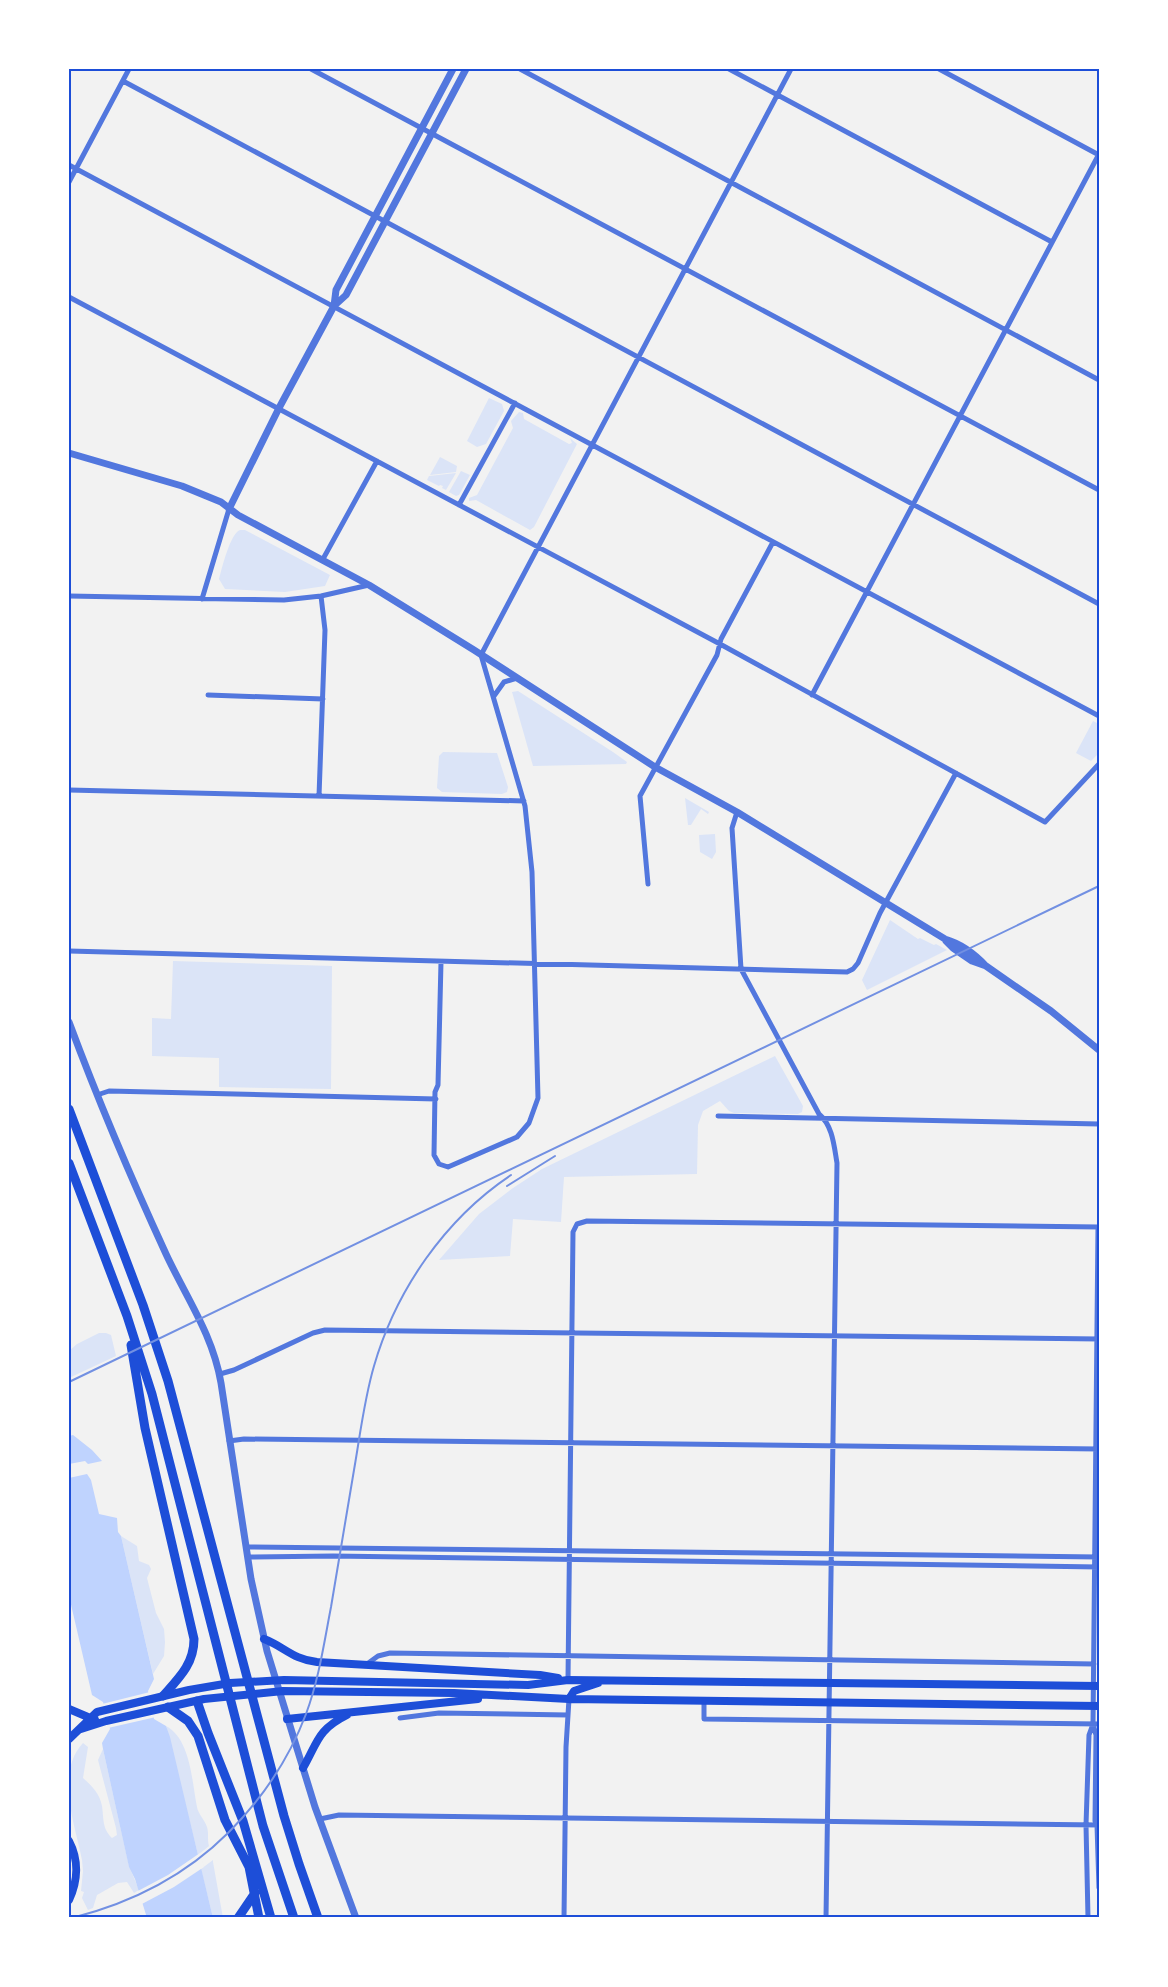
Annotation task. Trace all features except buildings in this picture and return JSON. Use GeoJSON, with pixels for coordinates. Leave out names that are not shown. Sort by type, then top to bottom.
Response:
{"type":"FeatureCollection","features":[{"type":"Feature","properties":{"kind":"highway"},"geometry":{"type":"LineString","coordinates":[[69,1109],[143,1305],[166,1373],[285,1816],[318,1918]]}},
{"type":"Feature","properties":{"kind":"highway"},"geometry":{"type":"LineString","coordinates":[[69,1163],[127,1316],[166,1443],[263,1826],[293,1916]]}},
{"type":"Feature","properties":{"kind":"highway"},"geometry":{"type":"LineString","coordinates":[[127,1316],[145,1428],[194,1639],[187,1668],[163,1696]]}},
{"type":"Feature","properties":{"kind":"highway"},"geometry":{"type":"LineString","coordinates":[[197,1701],[243,1821],[271,1918]]}},
{"type":"Feature","properties":{"kind":"highway"},"geometry":{"type":"LineString","coordinates":[[168,1707],[184,1718],[196,1732],[225,1820],[249,1867],[259,1918]]}},
{"type":"Feature","properties":{"kind":"highway"},"geometry":{"type":"LineString","coordinates":[[238,1918],[255,1893]]}},
{"type":"Feature","properties":{"kind":"main road"},"geometry":{"type":"LineString","coordinates":[[264,1639],[306,1661],[540,1675],[568,1680]]}},
{"type":"Feature","properties":{"kind":"main road"},"geometry":{"type":"LineString","coordinates":[[435,1682],[502,1673]]}},
{"type":"Feature","properties":{"kind":"main road"},"geometry":{"type":"LineString","coordinates":[[72,1710],[97,1713],[206,1687],[284,1680],[528,1685],[568,1680],[605,1680],[1096,1686]]}},
{"type":"Feature","properties":{"kind":"main road"},"geometry":{"type":"LineString","coordinates":[[569,1699],[574,1691],[605,1680]]}},
{"type":"Feature","properties":{"kind":"main road"},"geometry":{"type":"LineString","coordinates":[[73,1731],[197,1701],[288,1691],[454,1693],[569,1699],[1096,1706]]}},
{"type":"Feature","properties":{"kind":"main road"},"geometry":{"type":"LineString","coordinates":[[287,1719],[491,1696]]}},
{"type":"Feature","properties":{"kind":"main road"},"geometry":{"type":"LineString","coordinates":[[303,1768],[321,1734],[332,1723],[354,1712]]}},
{"type":"Feature","properties":{"kind":"main road"},"geometry":{"type":"LineString","coordinates":[[97,1713],[103,1722]]}},
{"type":"Feature","properties":{"kind":"main road"},"geometry":{"type":"LineString","coordinates":[[69,1739],[73,1731],[97,1713]]}},
{"type":"Feature","properties":{"kind":"main road"},"geometry":{"type":"LineString","coordinates":[[69,1841],[74,1851],[76,1880],[69,1900]]}},
{"type":"Feature","properties":{"kind":"street"},"geometry":{"type":"LineString","coordinates":[[69,182],[129,69]]}},
{"type":"Feature","properties":{"kind":"street"},"geometry":{"type":"LineString","coordinates":[[311,69],[1099,490]]}},
{"type":"Feature","properties":{"kind":"street"},"geometry":{"type":"LineString","coordinates":[[334,306],[336,290],[453,69]]}},
{"type":"Feature","properties":{"kind":"street"},"geometry":{"type":"LineString","coordinates":[[202,599],[229,509],[279,408],[334,306],[346,295],[466,69]]}},
{"type":"Feature","properties":{"kind":"street"},"geometry":{"type":"LineString","coordinates":[[520,69],[1099,380]]}},
{"type":"Feature","properties":{"kind":"street"},"geometry":{"type":"LineString","coordinates":[[729,69],[1052,242]]}},
{"type":"Feature","properties":{"kind":"street"},"geometry":{"type":"LineString","coordinates":[[441,962],[434,1155],[439,1164],[448,1167],[517,1137],[529,1123],[538,1098],[532,872],[524,801],[481,655],[791,69]]}},
{"type":"Feature","properties":{"kind":"street"},"geometry":{"type":"LineString","coordinates":[[812,695],[1099,155],[939,69]]}},
{"type":"Feature","properties":{"kind":"street"},"geometry":{"type":"LineString","coordinates":[[123,81],[1099,604]]}},
{"type":"Feature","properties":{"kind":"street"},"geometry":{"type":"LineString","coordinates":[[69,165],[1099,716]]}},
{"type":"Feature","properties":{"kind":"street"},"geometry":{"type":"LineString","coordinates":[[69,297],[720,644],[1045,822],[1099,764]]}},
{"type":"Feature","properties":{"kind":"street"},"geometry":{"type":"LineString","coordinates":[[459,504],[515,403]]}},
{"type":"Feature","properties":{"kind":"street"},"geometry":{"type":"LineString","coordinates":[[69,453],[182,486],[221,502],[229,509],[369,585],[655,767],[736,812],[945,939],[972,961],[986,966],[1059,1018],[1099,1050]]}},
{"type":"Feature","properties":{"kind":"street"},"geometry":{"type":"LineString","coordinates":[[323,559],[377,461]]}},
{"type":"Feature","properties":{"kind":"street"},"geometry":{"type":"LineString","coordinates":[[648,884],[640,796],[717,655],[720,644],[773,542]]}},
{"type":"Feature","properties":{"kind":"street"},"geometry":{"type":"LineString","coordinates":[[69,596],[284,600],[321,596],[369,585]]}},
{"type":"Feature","properties":{"kind":"street"},"geometry":{"type":"LineString","coordinates":[[320,796],[325,627],[321,596]]}},
{"type":"Feature","properties":{"kind":"street"},"geometry":{"type":"LineString","coordinates":[[494,696],[504,682],[517,678]]}},
{"type":"Feature","properties":{"kind":"street"},"geometry":{"type":"LineString","coordinates":[[208,695],[323,699]]}},
{"type":"Feature","properties":{"kind":"street"},"geometry":{"type":"LineString","coordinates":[[69,951],[850,971],[858,963],[886,902],[956,773]]}},
{"type":"Feature","properties":{"kind":"street"},"geometry":{"type":"LineString","coordinates":[[69,790],[524,801]]}},
{"type":"Feature","properties":{"kind":"street"},"geometry":{"type":"LineString","coordinates":[[736,812],[732,828],[741,969],[785,1053],[819,1114],[824,1118],[833,1139],[837,1163],[826,1918]]}},
{"type":"Feature","properties":{"kind":"street"},"geometry":{"type":"LineString","coordinates":[[69,1022],[97,1095],[161,1244],[205,1331],[220,1374],[246,1547],[264,1639],[303,1768],[356,1918]]}},
{"type":"Feature","properties":{"kind":"street"},"geometry":{"type":"LineString","coordinates":[[97,1095],[109,1091],[436,1099]]}},
{"type":"Feature","properties":{"kind":"street"},"geometry":{"type":"LineString","coordinates":[[718,1116],[1099,1124]]}},
{"type":"Feature","properties":{"kind":"street"},"geometry":{"type":"LineString","coordinates":[[568,1680],[573,1232],[577,1224],[587,1221],[1099,1227],[1097,1567],[1094,1664],[1096,1686],[1095,1821],[1098,1825],[1099,1888]]}},
{"type":"Feature","properties":{"kind":"street"},"geometry":{"type":"LineString","coordinates":[[220,1374],[234,1370],[313,1333],[325,1330],[1098,1339]]}},
{"type":"Feature","properties":{"kind":"street"},"geometry":{"type":"LineString","coordinates":[[229,1441],[1098,1449]]}},
{"type":"Feature","properties":{"kind":"street"},"geometry":{"type":"LineString","coordinates":[[246,1547],[1097,1557]]}},
{"type":"Feature","properties":{"kind":"street"},"geometry":{"type":"LineString","coordinates":[[248,1557],[1097,1567]]}},
{"type":"Feature","properties":{"kind":"street"},"geometry":{"type":"LineString","coordinates":[[365,1666],[386,1653],[1094,1664]]}},
{"type":"Feature","properties":{"kind":"street"},"geometry":{"type":"LineString","coordinates":[[564,1918],[569,1699]]}},
{"type":"Feature","properties":{"kind":"street"},"geometry":{"type":"LineString","coordinates":[[704,1701],[704,1719],[1096,1724]]}},
{"type":"Feature","properties":{"kind":"street"},"geometry":{"type":"LineString","coordinates":[[400,1719],[438,1713],[568,1715]]}},
{"type":"Feature","properties":{"kind":"street"},"geometry":{"type":"LineString","coordinates":[[1088,1918],[1086,1825],[1089,1735],[1096,1724]]}},
{"type":"Feature","properties":{"kind":"street"},"geometry":{"type":"LineString","coordinates":[[320,1819],[335,1815],[1098,1825]]}},
{"type":"Feature","properties":{"kind":"shaded area"},"geometry":{"type":"Polygon","coordinates":[[[489,398],[502,404],[504,411],[486,444],[477,447],[467,441],[489,398]]]}},
{"type":"Feature","properties":{"kind":"shaded area"},"geometry":{"type":"Polygon","coordinates":[[[519,412],[523,413],[524,419],[569,444],[572,443],[570,438],[577,444],[534,527],[530,530],[476,500],[469,501],[469,498],[477,495],[513,428],[511,421],[519,412]]]}},
{"type":"Feature","properties":{"kind":"shaded area"},"geometry":{"type":"Polygon","coordinates":[[[440,457],[457,466],[456,472],[430,475],[440,457]]]}},
{"type":"Feature","properties":{"kind":"shaded area"},"geometry":{"type":"Polygon","coordinates":[[[461,471],[470,475],[459,495],[456,496],[449,492],[461,471]]]}},
{"type":"Feature","properties":{"kind":"shaded area"},"geometry":{"type":"Polygon","coordinates":[[[456,473],[446,490],[442,488],[443,486],[427,480],[429,476],[456,473]]]}},
{"type":"Feature","properties":{"kind":"shaded area"},"geometry":{"type":"Polygon","coordinates":[[[240,530],[245,530],[330,575],[325,586],[285,592],[225,589],[219,579],[230,544],[240,530]]]}},
{"type":"Feature","properties":{"kind":"shaded area"},"geometry":{"type":"Polygon","coordinates":[[[518,691],[613,752],[627,762],[626,764],[533,766],[512,692],[518,691]]]}},
{"type":"Feature","properties":{"kind":"shaded area"},"geometry":{"type":"Polygon","coordinates":[[[1093,721],[1099,724],[1099,753],[1091,761],[1076,753],[1093,721]]]}},
{"type":"Feature","properties":{"kind":"shaded area"},"geometry":{"type":"Polygon","coordinates":[[[443,752],[497,753],[508,787],[507,792],[502,794],[442,792],[437,788],[439,756],[443,752]]]}},
{"type":"Feature","properties":{"kind":"shaded area"},"geometry":{"type":"Polygon","coordinates":[[[685,798],[709,812],[708,814],[701,809],[691,825],[688,825],[685,798]]]}},
{"type":"Feature","properties":{"kind":"shaded area"},"geometry":{"type":"Polygon","coordinates":[[[715,834],[716,852],[712,859],[700,852],[699,835],[715,834]]]}},
{"type":"Feature","properties":{"kind":"shaded area"},"geometry":{"type":"Polygon","coordinates":[[[890,920],[918,939],[947,950],[867,990],[862,980],[890,920]]]}},
{"type":"Feature","properties":{"kind":"shaded area"},"geometry":{"type":"Polygon","coordinates":[[[173,961],[332,966],[331,1089],[219,1087],[219,1058],[152,1056],[152,1018],[171,1019],[173,961]]]}},
{"type":"Feature","properties":{"kind":"shaded area"},"geometry":{"type":"Polygon","coordinates":[[[775,1056],[803,1106],[802,1112],[798,1114],[734,1113],[720,1101],[703,1111],[698,1125],[697,1174],[564,1177],[561,1222],[513,1219],[510,1256],[439,1260],[479,1214],[542,1169],[775,1056]]]}},
{"type":"Feature","properties":{"kind":"shaded area"},"geometry":{"type":"Polygon","coordinates":[[[99,1333],[111,1335],[116,1356],[69,1378],[69,1351],[77,1344],[99,1333]]]}},
{"type":"Feature","properties":{"kind":"shaded area"},"geometry":{"type":"Polygon","coordinates":[[[121,1536],[137,1546],[139,1561],[149,1565],[151,1569],[147,1578],[156,1613],[164,1629],[165,1642],[164,1656],[153,1674],[121,1536]]]}},
{"type":"Feature","properties":{"kind":"shaded area"},"geometry":{"type":"Polygon","coordinates":[[[166,1726],[181,1741],[192,1774],[198,1810],[208,1829],[209,1846],[198,1855],[166,1726]]]}},
{"type":"Feature","properties":{"kind":"shaded area"},"geometry":{"type":"Polygon","coordinates":[[[83,1743],[88,1747],[83,1778],[99,1798],[105,1827],[112,1838],[117,1835],[116,1828],[98,1760],[103,1749],[129,1866],[139,1890],[134,1893],[127,1882],[118,1883],[97,1895],[93,1908],[88,1910],[82,1898],[84,1892],[81,1891],[82,1860],[69,1799],[70,1769],[83,1743]]]}},
{"type":"Feature","properties":{"kind":"shaded area"},"geometry":{"type":"Polygon","coordinates":[[[213,1860],[223,1918],[213,1918],[201,1869],[213,1860]]]}},
{"type":"Feature","properties":{"kind":"water"},"geometry":{"type":"Polygon","coordinates":[[[73,1435],[102,1461],[69,1464],[69,1436],[73,1435]]]}},
{"type":"Feature","properties":{"kind":"water"},"geometry":{"type":"Polygon","coordinates":[[[87,1474],[91,1480],[99,1514],[117,1518],[118,1532],[121,1536],[154,1679],[148,1691],[154,1719],[166,1726],[170,1737],[213,1918],[147,1918],[129,1867],[102,1743],[110,1729],[103,1702],[92,1695],[69,1596],[69,1478],[87,1474]]]}},
{"type":"Feature","properties":{"kind":"pier"},"geometry":{"type":"Polygon","coordinates":[[[150,1692],[156,1717],[108,1728],[102,1704],[150,1692]]]}},
{"type":"Feature","properties":{"kind":"pier"},"geometry":{"type":"Polygon","coordinates":[[[200,1853],[204,1867],[174,1887],[140,1905],[136,1892],[168,1875],[200,1853]]]}},
{"type":"Feature","properties":{"kind":"railway"},"geometry":{"type":"LineString","coordinates":[[69,1382],[1099,886]]}},
{"type":"Feature","properties":{"kind":"railway"},"geometry":{"type":"LineString","coordinates":[[507,1186],[555,1156]]}},
{"type":"Feature","properties":{"kind":"railway"},"geometry":{"type":"LineString","coordinates":[[72,1918],[136,1896],[194,1862],[240,1820],[263,1792],[283,1762],[306,1714],[318,1674],[365,1405],[383,1338],[410,1284],[444,1235],[487,1193],[511,1175]]}}]}
